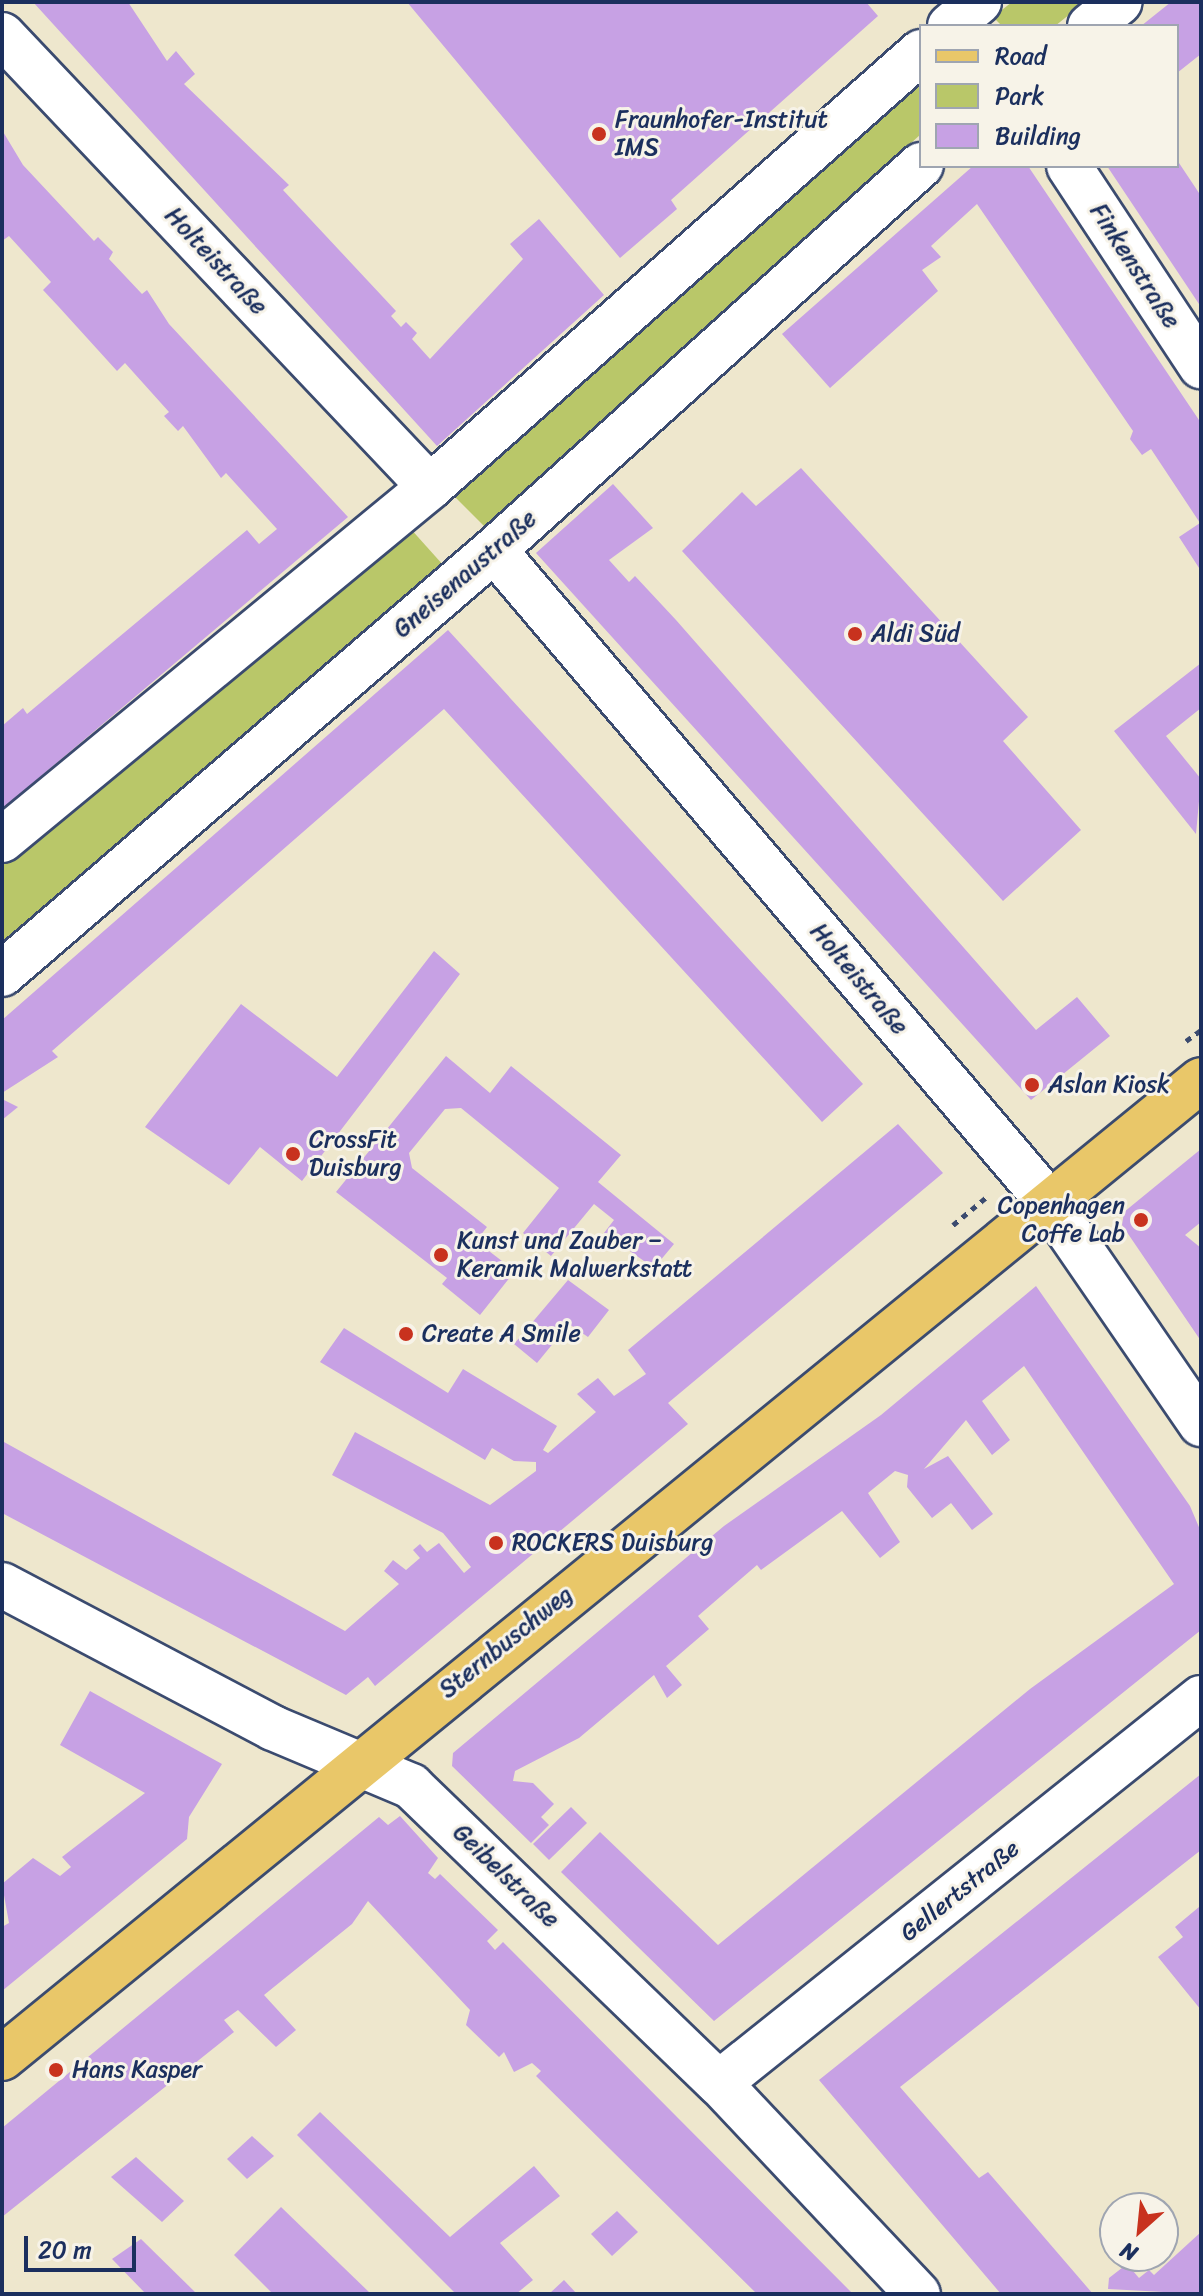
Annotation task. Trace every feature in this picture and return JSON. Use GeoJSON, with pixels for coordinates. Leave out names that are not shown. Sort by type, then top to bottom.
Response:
{"type":"FeatureCollection","features":[{"type":"Feature","properties":{"kind":"main road","name":"Sternbuschweg"},"geometry":{"type":"LineString","coordinates":[[2,2058],[1047,1200],[1201,1080]]}},
{"type":"Feature","properties":{"kind":"street"},"geometry":{"type":"LineString","coordinates":[[1092,24],[1120,2]]}},
{"type":"Feature","properties":{"kind":"street","name":"Holteistraße"},"geometry":{"type":"LineString","coordinates":[[2,35],[430,487]]}},
{"type":"Feature","properties":{"kind":"street"},"geometry":{"type":"LineString","coordinates":[[2,840],[430,487],[919,54]]}},
{"type":"Feature","properties":{"kind":"street","name":"Gneisenaustraße"},"geometry":{"type":"LineString","coordinates":[[2,974],[494,550],[919,167]]}},
{"type":"Feature","properties":{"kind":"street","name":"Finkenstraße"},"geometry":{"type":"LineString","coordinates":[[1070,168],[1201,366]]}},
{"type":"Feature","properties":{"kind":"street","name":"Holteistraße"},"geometry":{"type":"LineString","coordinates":[[494,550],[1047,1200],[1201,1424]]}},
{"type":"Feature","properties":{"kind":"street","name":"Geibelstraße"},"geometry":{"type":"LineString","coordinates":[[2,1585],[273,1728],[364,1761],[424,1797],[719,2083],[918,2294]]}},
{"type":"Feature","properties":{"kind":"street","name":"Gellertstraße"},"geometry":{"type":"LineString","coordinates":[[719,2083],[1201,1698]]}},
{"type":"Feature","properties":{"kind":"green space"},"geometry":{"type":"Polygon","coordinates":[[[1012,2],[1085,2],[1058,24],[1000,24],[993,17],[1012,2]]]}},
{"type":"Feature","properties":{"kind":"green space"},"geometry":{"type":"Polygon","coordinates":[[[919,83],[919,136],[487,529],[451,493],[919,83]]]}},
{"type":"Feature","properties":{"kind":"green space"},"geometry":{"type":"Polygon","coordinates":[[[409,527],[444,566],[2,944],[2,865],[409,527]]]}},
{"type":"Feature","properties":{"kind":"building"},"geometry":{"type":"Polygon","coordinates":[[[33,2],[128,2],[167,61],[176,51],[195,74],[184,84],[289,185],[283,190],[396,311],[391,316],[401,327],[406,322],[417,333],[412,339],[430,359],[523,259],[510,244],[539,219],[604,295],[437,446],[33,2]]]}},
{"type":"Feature","properties":{"kind":"building","name":"Fraunhofer-Institut IMS"},"geometry":{"type":"Polygon","coordinates":[[[407,2],[866,2],[878,16],[671,200],[677,209],[620,258],[407,2]]]}},
{"type":"Feature","properties":{"kind":"building"},"geometry":{"type":"Polygon","coordinates":[[[1171,2],[1201,2],[1201,54],[1179,71],[1179,24],[1144,24],[1171,2]]]}},
{"type":"Feature","properties":{"kind":"building"},"geometry":{"type":"Polygon","coordinates":[[[2,130],[23,165],[94,241],[98,237],[113,252],[109,259],[142,294],[147,290],[169,324],[348,517],[2,809],[2,726],[23,708],[27,714],[247,530],[259,544],[277,529],[226,473],[221,478],[183,426],[178,431],[164,416],[169,412],[125,363],[117,371],[43,290],[51,282],[9,236],[2,241],[2,130]]]}},
{"type":"Feature","properties":{"kind":"building"},"geometry":{"type":"Polygon","coordinates":[[[1179,163],[1201,196],[1201,307],[1108,168],[1179,168],[1179,163]]]}},
{"type":"Feature","properties":{"kind":"building"},"geometry":{"type":"Polygon","coordinates":[[[971,168],[1029,168],[1201,423],[1201,571],[1179,537],[1200,523],[1151,449],[1142,455],[1130,439],[1133,431],[977,204],[931,246],[941,257],[922,270],[938,291],[830,388],[782,334],[971,168]]]}},
{"type":"Feature","properties":{"kind":"building","name":"Aldi Süd"},"geometry":{"type":"Polygon","coordinates":[[[801,468],[1028,717],[1003,741],[1081,830],[1003,901],[682,551],[742,492],[756,506],[801,468]]]}},
{"type":"Feature","properties":{"kind":"building"},"geometry":{"type":"Polygon","coordinates":[[[613,484],[653,528],[609,560],[629,582],[635,576],[676,620],[1036,1030],[1077,997],[1110,1036],[1031,1100],[536,553],[613,484]]]}},
{"type":"Feature","properties":{"kind":"building"},"geometry":{"type":"Polygon","coordinates":[[[448,630],[863,1084],[822,1122],[444,709],[52,1051],[58,1057],[2,1093],[2,1020],[448,630]]]}},
{"type":"Feature","properties":{"kind":"building"},"geometry":{"type":"Polygon","coordinates":[[[1201,663],[1201,708],[1166,736],[1201,779],[1196,834],[1114,731],[1201,663]]]}},
{"type":"Feature","properties":{"kind":"building"},"geometry":{"type":"Polygon","coordinates":[[[434,951],[460,974],[302,1181],[260,1147],[229,1185],[145,1127],[241,1004],[337,1077],[434,951]]]}},
{"type":"Feature","properties":{"kind":"building"},"geometry":{"type":"Polygon","coordinates":[[[446,1056],[490,1093],[511,1066],[621,1155],[598,1182],[674,1244],[654,1268],[604,1233],[614,1220],[594,1204],[551,1256],[523,1233],[559,1188],[461,1108],[445,1109],[409,1153],[412,1168],[487,1227],[476,1241],[515,1271],[480,1315],[442,1284],[447,1278],[336,1192],[446,1056]]]}},
{"type":"Feature","properties":{"kind":"building"},"geometry":{"type":"Polygon","coordinates":[[[2,1099],[18,1107],[2,1120],[2,1099]]]}},
{"type":"Feature","properties":{"kind":"building"},"geometry":{"type":"Polygon","coordinates":[[[898,1124],[943,1173],[668,1403],[688,1424],[375,1686],[368,1677],[346,1695],[2,1513],[4,1442],[345,1631],[399,1584],[384,1571],[393,1560],[406,1570],[420,1558],[413,1550],[420,1544],[427,1552],[439,1543],[464,1573],[471,1567],[443,1533],[332,1475],[355,1432],[490,1505],[536,1471],[536,1462],[514,1461],[492,1448],[485,1460],[320,1362],[344,1328],[448,1393],[463,1369],[557,1426],[543,1450],[548,1453],[596,1412],[577,1394],[598,1378],[614,1396],[646,1374],[628,1350],[898,1124]]]}},
{"type":"Feature","properties":{"kind":"building"},"geometry":{"type":"Polygon","coordinates":[[[1201,1149],[1201,1222],[1185,1235],[1201,1248],[1201,1341],[1122,1225],[1124,1212],[1201,1149]]]}},
{"type":"Feature","properties":{"kind":"building"},"geometry":{"type":"Polygon","coordinates":[[[568,1280],[609,1310],[588,1337],[569,1324],[537,1363],[514,1344],[568,1280]]]}},
{"type":"Feature","properties":{"kind":"building"},"geometry":{"type":"Polygon","coordinates":[[[1036,1286],[1190,1506],[1201,1532],[1201,1630],[714,2021],[561,1872],[600,1832],[718,1945],[1030,1689],[1174,1584],[1024,1366],[982,1401],[1010,1440],[992,1455],[966,1420],[924,1469],[948,1456],[993,1514],[972,1530],[951,1503],[932,1518],[907,1487],[908,1475],[895,1471],[868,1493],[900,1542],[880,1558],[842,1511],[761,1570],[757,1565],[698,1616],[709,1629],[666,1666],[682,1685],[667,1698],[654,1675],[579,1738],[515,1771],[513,1781],[533,1783],[554,1804],[541,1817],[549,1825],[531,1843],[452,1766],[453,1753],[724,1526],[881,1415],[1036,1286]]]}},
{"type":"Feature","properties":{"kind":"building"},"geometry":{"type":"Polygon","coordinates":[[[90,1691],[222,1764],[189,1817],[187,1839],[2,1991],[2,1927],[9,1923],[2,1884],[33,1858],[60,1876],[71,1867],[62,1857],[145,1793],[60,1745],[90,1691]]]}},
{"type":"Feature","properties":{"kind":"building"},"geometry":{"type":"Polygon","coordinates":[[[1201,1774],[1201,1850],[900,2087],[979,2178],[988,2172],[1093,2294],[1001,2294],[819,2080],[1201,1774]]]}},
{"type":"Feature","properties":{"kind":"building"},"geometry":{"type":"Polygon","coordinates":[[[571,1807],[587,1823],[549,1860],[533,1844],[571,1807]]]}},
{"type":"Feature","properties":{"kind":"building"},"geometry":{"type":"Polygon","coordinates":[[[400,1816],[438,1858],[428,1873],[435,1879],[440,1874],[498,1930],[487,1941],[495,1950],[503,1942],[853,2294],[757,2294],[536,2076],[541,2071],[532,2063],[514,2072],[504,2052],[499,2057],[466,2025],[470,2010],[368,1901],[352,1924],[264,1995],[296,2030],[276,2047],[238,2010],[224,2020],[234,2032],[2,2217],[2,2128],[379,1817],[388,1825],[400,1816]]]}},
{"type":"Feature","properties":{"kind":"building"},"geometry":{"type":"Polygon","coordinates":[[[1199,1907],[1201,2010],[1158,1957],[1183,1937],[1175,1927],[1199,1907]]]}},
{"type":"Feature","properties":{"kind":"building"},"geometry":{"type":"Polygon","coordinates":[[[320,2112],[450,2237],[534,2166],[560,2196],[500,2243],[533,2280],[516,2294],[456,2294],[297,2135],[320,2112]]]}},
{"type":"Feature","properties":{"kind":"building"},"geometry":{"type":"Polygon","coordinates":[[[252,2136],[274,2156],[247,2179],[227,2159],[252,2136]]]}},
{"type":"Feature","properties":{"kind":"building"},"geometry":{"type":"Polygon","coordinates":[[[136,2157],[184,2201],[162,2222],[111,2177],[136,2157]]]}},
{"type":"Feature","properties":{"kind":"building"},"geometry":{"type":"Polygon","coordinates":[[[281,2207],[371,2294],[273,2294],[234,2255],[281,2207]]]}},
{"type":"Feature","properties":{"kind":"building"},"geometry":{"type":"Polygon","coordinates":[[[617,2211],[638,2232],[612,2256],[591,2234],[617,2211]]]}},
{"type":"Feature","properties":{"kind":"building"},"geometry":{"type":"Polygon","coordinates":[[[1201,2232],[1201,2294],[1108,2289],[1109,2278],[1117,2272],[1134,2272],[1139,2278],[1146,2272],[1154,2275],[1157,2272],[1179,2272],[1179,2252],[1201,2232]]]}},
{"type":"Feature","properties":{"kind":"building"},"geometry":{"type":"Polygon","coordinates":[[[141,2239],[197,2294],[146,2294],[112,2259],[141,2239]]]}},
{"type":"Feature","properties":{"kind":"building"},"geometry":{"type":"Polygon","coordinates":[[[564,2280],[577,2294],[549,2294],[564,2280]]]}},
{"type":"Feature","properties":{"kind":"place","name":"Fraunhofer-Institut IMS"},"geometry":{"type":"Point","coordinates":[599,134]}},
{"type":"Feature","properties":{"kind":"place","name":"Aldi Süd"},"geometry":{"type":"Point","coordinates":[855,634]}},
{"type":"Feature","properties":{"kind":"place","name":"Aslan Kiosk"},"geometry":{"type":"Point","coordinates":[1032,1085]}},
{"type":"Feature","properties":{"kind":"place","name":"CrossFit Duisburg"},"geometry":{"type":"Point","coordinates":[293,1154]}},
{"type":"Feature","properties":{"kind":"place","name":"Copenhagen Coffe Lab"},"geometry":{"type":"Point","coordinates":[1141,1220]}},
{"type":"Feature","properties":{"kind":"place","name":"Kunst und Zauber – Keramik Malwerkstatt"},"geometry":{"type":"Point","coordinates":[441,1255]}},
{"type":"Feature","properties":{"kind":"place","name":"Create A Smile"},"geometry":{"type":"Point","coordinates":[406,1334]}},
{"type":"Feature","properties":{"kind":"place","name":"ROCKERS Duisburg"},"geometry":{"type":"Point","coordinates":[496,1543]}},
{"type":"Feature","properties":{"kind":"place","name":"Hans Kasper"},"geometry":{"type":"Point","coordinates":[56,2070]}}]}
